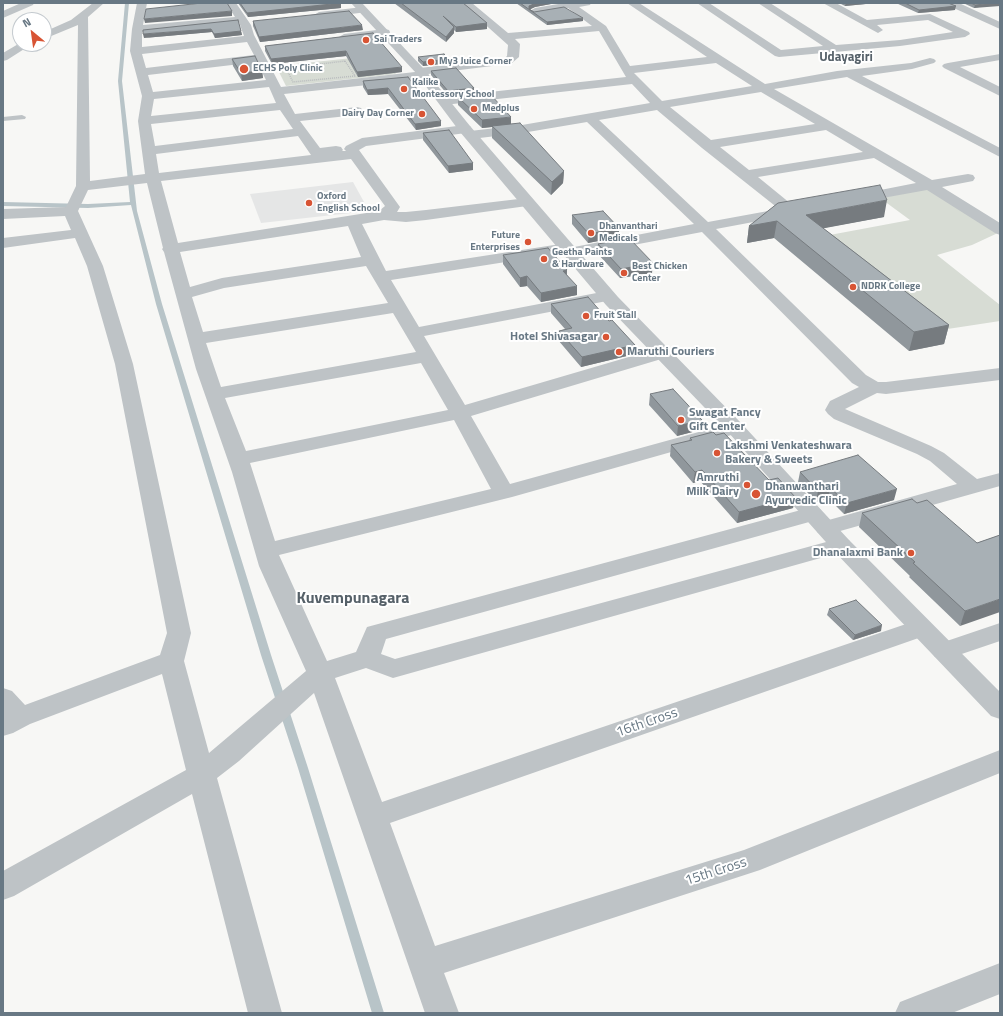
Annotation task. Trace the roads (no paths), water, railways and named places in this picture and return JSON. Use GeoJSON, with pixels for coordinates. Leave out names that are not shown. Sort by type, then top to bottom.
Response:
{"type":"FeatureCollection","features":[{"type":"Feature","properties":{"kind":"street"},"geometry":{"type":"LineString","coordinates":[[3,15],[29,3]]}},
{"type":"Feature","properties":{"kind":"street"},"geometry":{"type":"LineString","coordinates":[[52,32],[75,22],[99,3]]}},
{"type":"Feature","properties":{"kind":"street"},"geometry":{"type":"LineString","coordinates":[[231,3],[246,21],[256,48],[283,106],[316,153],[353,151]]}},
{"type":"Feature","properties":{"kind":"street"},"geometry":{"type":"LineString","coordinates":[[148,96],[275,87],[422,73],[508,61],[513,57],[514,44],[466,3]]}},
{"type":"Feature","properties":{"kind":"street"},"geometry":{"type":"LineString","coordinates":[[535,11],[586,3]]}},
{"type":"Feature","properties":{"kind":"street"},"geometry":{"type":"LineString","coordinates":[[632,3],[763,88],[929,185],[1000,230]]}},
{"type":"Feature","properties":{"kind":"street"},"geometry":{"type":"LineString","coordinates":[[702,3],[779,54],[900,43],[965,34],[930,17],[865,23]]}},
{"type":"Feature","properties":{"kind":"street"},"geometry":{"type":"LineString","coordinates":[[763,3],[834,48]]}},
{"type":"Feature","properties":{"kind":"street"},"geometry":{"type":"LineString","coordinates":[[828,3],[930,61],[948,66],[999,90]]}},
{"type":"Feature","properties":{"kind":"street"},"geometry":{"type":"LineString","coordinates":[[950,3],[1000,26]]}},
{"type":"Feature","properties":{"kind":"street"},"geometry":{"type":"LineString","coordinates":[[570,5],[602,28],[631,75],[658,105],[791,211]]}},
{"type":"Feature","properties":{"kind":"street"},"geometry":{"type":"LineString","coordinates":[[307,16],[359,6],[422,73],[468,132],[607,296],[735,428],[827,529],[1000,709]]}},
{"type":"Feature","properties":{"kind":"street"},"geometry":{"type":"LineString","coordinates":[[143,7],[137,29],[136,51],[148,96],[144,121],[148,151],[147,179],[170,249],[196,339],[238,459],[266,551],[311,681],[374,817],[442,1013]]}},
{"type":"Feature","properties":{"kind":"street"},"geometry":{"type":"LineString","coordinates":[[83,16],[83,186],[73,207],[80,233],[96,266],[124,364],[180,633],[171,661],[265,1013]]}},
{"type":"Feature","properties":{"kind":"street"},"geometry":{"type":"LineString","coordinates":[[137,29],[246,21]]}},
{"type":"Feature","properties":{"kind":"street"},"geometry":{"type":"LineString","coordinates":[[506,36],[602,28]]}},
{"type":"Feature","properties":{"kind":"street"},"geometry":{"type":"LineString","coordinates":[[332,39],[385,32]]}},
{"type":"Feature","properties":{"kind":"street"},"geometry":{"type":"LineString","coordinates":[[141,72],[271,46]]}},
{"type":"Feature","properties":{"kind":"street"},"geometry":{"type":"LineString","coordinates":[[136,51],[256,48]]}},
{"type":"Feature","properties":{"kind":"street"},"geometry":{"type":"LineString","coordinates":[[3,58],[13,52]]}},
{"type":"Feature","properties":{"kind":"street"},"geometry":{"type":"LineString","coordinates":[[948,66],[1000,57]]}},
{"type":"Feature","properties":{"kind":"street"},"geometry":{"type":"LineString","coordinates":[[444,101],[631,75],[718,59]]}},
{"type":"Feature","properties":{"kind":"street"},"geometry":{"type":"LineString","coordinates":[[83,186],[147,179],[353,151],[362,142],[468,132],[522,129],[763,88],[912,66],[930,61]]}},
{"type":"Feature","properties":{"kind":"street"},"geometry":{"type":"LineString","coordinates":[[850,74],[1000,153]]}},
{"type":"Feature","properties":{"kind":"street"},"geometry":{"type":"LineString","coordinates":[[144,121],[283,106]]}},
{"type":"Feature","properties":{"kind":"street"},"geometry":{"type":"LineString","coordinates":[[292,118],[357,111]]}},
{"type":"Feature","properties":{"kind":"street"},"geometry":{"type":"LineString","coordinates":[[589,117],[705,227],[859,379],[874,386],[886,388],[1000,374]]}},
{"type":"Feature","properties":{"kind":"street"},"geometry":{"type":"LineString","coordinates":[[707,145],[826,126]]}},
{"type":"Feature","properties":{"kind":"street"},"geometry":{"type":"LineString","coordinates":[[148,151],[301,132]]}},
{"type":"Feature","properties":{"kind":"street"},"geometry":{"type":"LineString","coordinates":[[353,151],[392,207],[384,215]]}},
{"type":"Feature","properties":{"kind":"street"},"geometry":{"type":"LineString","coordinates":[[745,175],[875,154]]}},
{"type":"Feature","properties":{"kind":"street"},"geometry":{"type":"LineString","coordinates":[[844,201],[968,178]]}},
{"type":"Feature","properties":{"kind":"street"},"geometry":{"type":"LineString","coordinates":[[170,249],[384,215],[406,217],[527,202]]}},
{"type":"Feature","properties":{"kind":"street"},"geometry":{"type":"LineString","coordinates":[[3,214],[73,207]]}},
{"type":"Feature","properties":{"kind":"street"},"geometry":{"type":"LineString","coordinates":[[183,294],[222,283],[569,250],[806,208]]}},
{"type":"Feature","properties":{"kind":"street"},"geometry":{"type":"LineString","coordinates":[[353,221],[376,268],[428,356],[504,492]]}},
{"type":"Feature","properties":{"kind":"street"},"geometry":{"type":"LineString","coordinates":[[3,244],[80,233]]}},
{"type":"Feature","properties":{"kind":"street"},"geometry":{"type":"LineString","coordinates":[[414,333],[607,296]]}},
{"type":"Feature","properties":{"kind":"street"},"geometry":{"type":"LineString","coordinates":[[196,339],[398,307]]}},
{"type":"Feature","properties":{"kind":"street"},"geometry":{"type":"LineString","coordinates":[[238,459],[460,413],[662,353]]}},
{"type":"Feature","properties":{"kind":"street"},"geometry":{"type":"LineString","coordinates":[[214,394],[428,356]]}},
{"type":"Feature","properties":{"kind":"street"},"geometry":{"type":"LineString","coordinates":[[874,386],[837,405],[835,410],[841,415],[924,450],[936,457],[974,487]]}},
{"type":"Feature","properties":{"kind":"street"},"geometry":{"type":"LineString","coordinates":[[266,551],[504,492],[735,428]]}},
{"type":"Feature","properties":{"kind":"street"},"geometry":{"type":"LineString","coordinates":[[3,887],[202,775],[311,681],[367,658],[393,669],[827,529],[974,487],[1000,478]]}},
{"type":"Feature","properties":{"kind":"street"},"geometry":{"type":"LineString","coordinates":[[367,658],[376,633],[827,529]]}},
{"type":"Feature","properties":{"kind":"street","name":"16th Cross"},"geometry":{"type":"LineString","coordinates":[[374,817],[921,628]]}},
{"type":"Feature","properties":{"kind":"street"},"geometry":{"type":"LineString","coordinates":[[944,651],[1000,632]]}},
{"type":"Feature","properties":{"kind":"street"},"geometry":{"type":"LineString","coordinates":[[3,698],[12,721],[171,661]]}},
{"type":"Feature","properties":{"kind":"street","name":"15th Cross"},"geometry":{"type":"LineString","coordinates":[[425,964],[750,861],[1000,761]]}},
{"type":"Feature","properties":{"kind":"street"},"geometry":{"type":"LineString","coordinates":[[912,1013],[1000,978]]}},
{"type":"Feature","properties":{"kind":"lane"},"geometry":{"type":"LineString","coordinates":[[3,119],[22,117]]}},
{"type":"Feature","properties":{"kind":"waterway"},"geometry":{"type":"LineString","coordinates":[[127,3],[120,81],[133,203]]}},
{"type":"Feature","properties":{"kind":"waterway"},"geometry":{"type":"LineString","coordinates":[[3,204],[88,206],[133,203]]}},
{"type":"Feature","properties":{"kind":"waterway"},"geometry":{"type":"LineString","coordinates":[[133,203],[159,304],[266,655],[303,768],[378,1013]]}},
{"type":"Feature","properties":{"kind":"place","name":"Sai Traders"},"geometry":{"type":"Point","coordinates":[366,40]}},
{"type":"Feature","properties":{"kind":"place","name":"My3 Juice Corner"},"geometry":{"type":"Point","coordinates":[431,62]}},
{"type":"Feature","properties":{"kind":"place","name":"ECHS Poly Clinic"},"geometry":{"type":"Point","coordinates":[244,69]}},
{"type":"Feature","properties":{"kind":"place","name":"Kalike Montessory School"},"geometry":{"type":"Point","coordinates":[404,89]}},
{"type":"Feature","properties":{"kind":"place","name":"Medplus"},"geometry":{"type":"Point","coordinates":[474,109]}},
{"type":"Feature","properties":{"kind":"place","name":"Dairy Day Corner"},"geometry":{"type":"Point","coordinates":[422,114]}},
{"type":"Feature","properties":{"kind":"place","name":"Oxford English School"},"geometry":{"type":"Point","coordinates":[309,203]}},
{"type":"Feature","properties":{"kind":"place","name":"Dhanvanthari Medicals"},"geometry":{"type":"Point","coordinates":[591,233]}},
{"type":"Feature","properties":{"kind":"place","name":"Future Enterprises"},"geometry":{"type":"Point","coordinates":[528,242]}},
{"type":"Feature","properties":{"kind":"place","name":"Geetha Paints & Hardware"},"geometry":{"type":"Point","coordinates":[544,259]}},
{"type":"Feature","properties":{"kind":"place","name":"Best Chicken Center"},"geometry":{"type":"Point","coordinates":[624,273]}},
{"type":"Feature","properties":{"kind":"place","name":"NDRK College"},"geometry":{"type":"Point","coordinates":[853,287]}},
{"type":"Feature","properties":{"kind":"place","name":"Fruit Stall"},"geometry":{"type":"Point","coordinates":[586,316]}},
{"type":"Feature","properties":{"kind":"place","name":"Hotel Shivasagar"},"geometry":{"type":"Point","coordinates":[606,337]}},
{"type":"Feature","properties":{"kind":"place","name":"Maruthi Couriers"},"geometry":{"type":"Point","coordinates":[619,352]}},
{"type":"Feature","properties":{"kind":"place","name":"Swagat Fancy Gift Center"},"geometry":{"type":"Point","coordinates":[681,420]}},
{"type":"Feature","properties":{"kind":"place","name":"Lakshmi Venkateshwara Bakery & Sweets"},"geometry":{"type":"Point","coordinates":[717,453]}},
{"type":"Feature","properties":{"kind":"place","name":"Amruthi Milk Dairy"},"geometry":{"type":"Point","coordinates":[747,485]}},
{"type":"Feature","properties":{"kind":"place","name":"Dhanwanthari Ayurvedic Clinic"},"geometry":{"type":"Point","coordinates":[756,494]}},
{"type":"Feature","properties":{"kind":"place","name":"Dhanalaxmi Bank"},"geometry":{"type":"Point","coordinates":[911,553]}},
{"type":"Feature","properties":{"kind":"district","name":"Udayagiri"},"geometry":{"type":"Point","coordinates":[846,58]}},
{"type":"Feature","properties":{"kind":"district","name":"Kuvempunagara"},"geometry":{"type":"Point","coordinates":[353,599]}}]}
